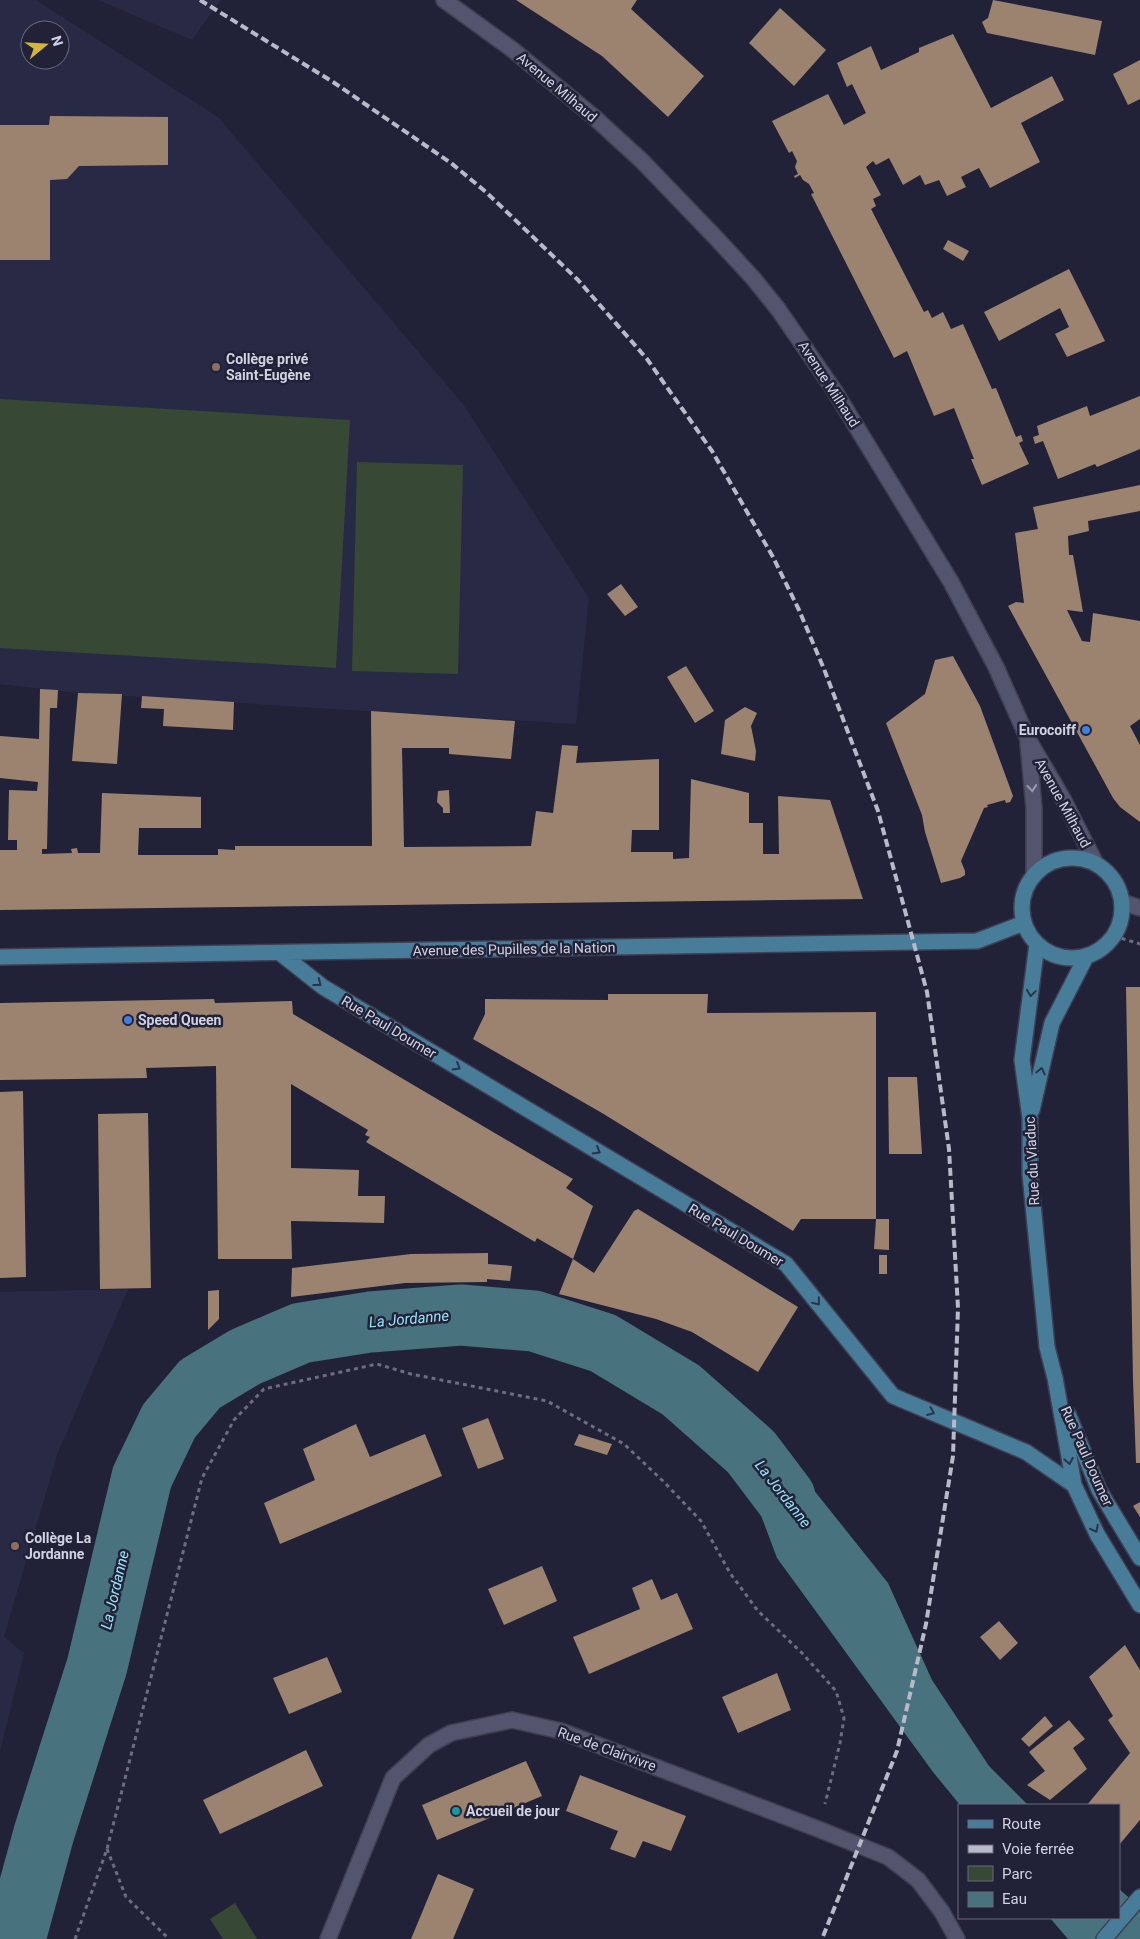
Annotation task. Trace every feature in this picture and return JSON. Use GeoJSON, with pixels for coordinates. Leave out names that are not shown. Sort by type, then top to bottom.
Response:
{"type":"FeatureCollection","features":[{"type":"Feature","properties":{"kind":"main road"},"geometry":{"type":"LineString","coordinates":[[1079,857],[1095,862],[1109,872],[1118,886],[1122,902],[1119,926],[1114,936],[1102,949],[1086,957],[1069,958],[1051,954],[1037,944],[1029,934],[1024,923],[1021,906],[1025,889],[1034,874],[1046,864],[1062,858],[1079,857]]}},
{"type":"Feature","properties":{"kind":"main road","name":"Avenue des Pupilles de la Nation"},"geometry":{"type":"LineString","coordinates":[[0,957],[977,941],[1024,923]]}},
{"type":"Feature","properties":{"kind":"main road","name":"Rue du Viaduc"},"geometry":{"type":"LineString","coordinates":[[1037,944],[1022,1060],[1030,1118],[1030,1174],[1047,1347],[1055,1378]]}},
{"type":"Feature","properties":{"kind":"main road","name":"Rue Paul Doumer"},"geometry":{"type":"LineString","coordinates":[[280,953],[323,987],[786,1264],[893,1396],[1026,1452],[1074,1485],[1097,1534],[1140,1605]]}},
{"type":"Feature","properties":{"kind":"main road"},"geometry":{"type":"LineString","coordinates":[[1030,1118],[1052,1024],[1086,957]]}},
{"type":"Feature","properties":{"kind":"main road"},"geometry":{"type":"LineString","coordinates":[[1055,1378],[1074,1485]]}},
{"type":"Feature","properties":{"kind":"main road","name":"Rue Paul Doumer"},"geometry":{"type":"LineString","coordinates":[[1055,1378],[1099,1490],[1140,1558]]}},
{"type":"Feature","properties":{"kind":"main road"},"geometry":{"type":"LineString","coordinates":[[1104,1939],[1140,1897]]}},
{"type":"Feature","properties":{"kind":"street","name":"Avenue Milhaud"},"geometry":{"type":"LineString","coordinates":[[444,0],[513,50],[594,116],[642,161],[717,238],[778,309],[834,390],[951,582],[996,667],[1028,739],[1095,862]]}},
{"type":"Feature","properties":{"kind":"street"},"geometry":{"type":"LineString","coordinates":[[1028,739],[1034,808],[1034,874]]}},
{"type":"Feature","properties":{"kind":"street"},"geometry":{"type":"LineString","coordinates":[[1122,902],[1140,908]]}},
{"type":"Feature","properties":{"kind":"street","name":"Rue de Clairvivre"},"geometry":{"type":"LineString","coordinates":[[328,1939],[393,1778],[429,1745],[451,1733],[512,1720],[561,1731],[888,1857],[918,1880],[942,1912],[957,1939]]}},
{"type":"Feature","properties":{"kind":"path"},"geometry":{"type":"LineString","coordinates":[[1114,936],[1140,944]]}},
{"type":"Feature","properties":{"kind":"path"},"geometry":{"type":"LineString","coordinates":[[75,1939],[107,1849],[202,1478],[234,1420],[264,1389],[377,1364],[411,1374],[546,1401],[624,1444],[695,1514],[701,1521],[730,1573],[758,1612],[802,1653],[836,1691],[844,1718],[840,1743],[818,1829]]}},
{"type":"Feature","properties":{"kind":"path"},"geometry":{"type":"LineString","coordinates":[[107,1849],[126,1897],[169,1939]]}},
{"type":"Feature","properties":{"kind":"shaded area","name":"Collège privé Saint-Eugène"},"geometry":{"type":"Polygon","coordinates":[[[0,0],[36,0],[67,20],[20,20],[20,70],[70,70],[70,22],[218,117],[463,404],[589,598],[576,724],[78,693],[0,684],[0,0]]]}},
{"type":"Feature","properties":{"kind":"shaded area"},"geometry":{"type":"Polygon","coordinates":[[[98,0],[221,0],[192,40],[98,0]]]}},
{"type":"Feature","properties":{"kind":"shaded area","name":"Collège La Jordanne"},"geometry":{"type":"Polygon","coordinates":[[[128,1289],[57,1455],[4,1637],[24,1653],[0,1752],[0,1292],[128,1289]]]}},
{"type":"Feature","properties":{"kind":"green space"},"geometry":{"type":"Polygon","coordinates":[[[0,399],[350,420],[336,668],[0,648],[0,399]]]}},
{"type":"Feature","properties":{"kind":"green space"},"geometry":{"type":"Polygon","coordinates":[[[357,462],[463,465],[458,674],[352,671],[357,462]]]}},
{"type":"Feature","properties":{"kind":"green space"},"geometry":{"type":"Polygon","coordinates":[[[235,1903],[257,1939],[223,1939],[210,1919],[235,1903]]]}},
{"type":"Feature","properties":{"kind":"water"},"geometry":{"type":"Polygon","coordinates":[[[730,1433],[813,1489],[888,1583],[932,1680],[989,1766],[1027,1804],[959,1804],[933,1772],[777,1558],[730,1433]]]}},
{"type":"Feature","properties":{"kind":"water"},"geometry":{"type":"Polygon","coordinates":[[[1120,1890],[1140,1907],[1140,1939],[1068,1939],[1051,1919],[1120,1919],[1120,1890]]]}},
{"type":"Feature","properties":{"kind":"building"},"geometry":{"type":"Polygon","coordinates":[[[516,0],[637,0],[631,9],[704,76],[668,117],[602,56],[516,0]]]}},
{"type":"Feature","properties":{"kind":"building"},"geometry":{"type":"Polygon","coordinates":[[[993,0],[1102,21],[1095,55],[987,33],[982,22],[988,18],[993,0]]]}},
{"type":"Feature","properties":{"kind":"building"},"geometry":{"type":"Polygon","coordinates":[[[780,8],[826,50],[794,86],[749,43],[780,8]]]}},
{"type":"Feature","properties":{"kind":"building"},"geometry":{"type":"Polygon","coordinates":[[[953,34],[991,108],[1052,76],[1064,100],[1021,123],[1040,162],[990,188],[979,168],[961,177],[966,187],[947,196],[939,180],[925,185],[920,175],[903,185],[889,158],[876,165],[873,161],[866,167],[881,195],[873,199],[876,206],[871,209],[924,312],[928,310],[932,318],[943,312],[951,329],[963,324],[992,389],[996,388],[1016,437],[1021,435],[1023,441],[1019,443],[1029,464],[982,485],[954,408],[934,416],[907,351],[894,358],[811,194],[814,193],[809,184],[800,175],[795,178],[794,176],[798,174],[795,167],[797,161],[792,151],[789,153],[772,121],[828,94],[844,125],[866,113],[852,84],[847,87],[837,63],[871,46],[881,70],[919,52],[919,48],[953,34]]]}},
{"type":"Feature","properties":{"kind":"building"},"geometry":{"type":"Polygon","coordinates":[[[1140,60],[1140,99],[1128,105],[1113,74],[1140,60]]]}},
{"type":"Feature","properties":{"kind":"building"},"geometry":{"type":"Polygon","coordinates":[[[50,116],[168,117],[168,165],[79,166],[67,179],[50,180],[50,260],[0,260],[0,125],[49,125],[50,116]]]}},
{"type":"Feature","properties":{"kind":"building"},"geometry":{"type":"Polygon","coordinates":[[[948,240],[969,251],[963,261],[943,249],[948,240]]]}},
{"type":"Feature","properties":{"kind":"building"},"geometry":{"type":"Polygon","coordinates":[[[1069,269],[1105,341],[1067,357],[1055,334],[1069,327],[1060,308],[999,341],[984,312],[1069,269]]]}},
{"type":"Feature","properties":{"kind":"building"},"geometry":{"type":"Polygon","coordinates":[[[1140,396],[1140,449],[1097,467],[1095,464],[1058,479],[1043,441],[1035,444],[1033,437],[1039,435],[1037,426],[1087,406],[1090,416],[1140,396]]]}},
{"type":"Feature","properties":{"kind":"building"},"geometry":{"type":"Polygon","coordinates":[[[1140,485],[1140,511],[1088,521],[1089,531],[1068,536],[1069,555],[1073,555],[1083,612],[1067,610],[1082,641],[1090,642],[1093,613],[1140,621],[1140,719],[1130,726],[1140,745],[1140,822],[1120,807],[1113,798],[1008,606],[1016,602],[1024,603],[1015,533],[1038,529],[1033,507],[1140,485]]]}},
{"type":"Feature","properties":{"kind":"building"},"geometry":{"type":"Polygon","coordinates":[[[621,584],[638,607],[625,616],[607,594],[621,584]]]}},
{"type":"Feature","properties":{"kind":"building"},"geometry":{"type":"Polygon","coordinates":[[[953,656],[980,706],[1013,796],[1010,802],[1006,803],[1005,800],[987,805],[988,807],[984,808],[961,861],[965,875],[941,883],[925,832],[922,815],[886,723],[925,694],[935,660],[953,656]]]}},
{"type":"Feature","properties":{"kind":"building"},"geometry":{"type":"Polygon","coordinates":[[[686,666],[714,711],[695,723],[667,677],[686,666]]]}},
{"type":"Feature","properties":{"kind":"building"},"geometry":{"type":"Polygon","coordinates":[[[40,689],[58,690],[57,708],[50,708],[47,849],[42,849],[42,854],[72,853],[71,849],[77,848],[78,853],[100,853],[102,793],[201,797],[201,828],[139,828],[138,855],[218,855],[218,849],[235,850],[235,846],[372,846],[371,711],[515,721],[511,759],[449,754],[449,748],[402,748],[404,847],[531,846],[536,811],[553,813],[562,745],[578,746],[576,763],[659,759],[659,830],[632,830],[631,852],[673,852],[673,859],[689,858],[691,779],[749,793],[749,823],[763,823],[763,854],[779,854],[778,796],[830,800],[863,899],[0,910],[0,850],[17,850],[17,840],[8,840],[9,790],[37,791],[38,782],[0,778],[0,736],[39,739],[40,689]]]}},
{"type":"Feature","properties":{"kind":"building"},"geometry":{"type":"Polygon","coordinates":[[[78,693],[122,694],[117,764],[72,761],[78,693]]]}},
{"type":"Feature","properties":{"kind":"building"},"geometry":{"type":"Polygon","coordinates":[[[142,696],[234,702],[233,730],[163,726],[164,709],[141,708],[142,696]]]}},
{"type":"Feature","properties":{"kind":"building"},"geometry":{"type":"Polygon","coordinates":[[[745,707],[757,713],[751,726],[756,751],[755,761],[721,754],[725,720],[745,707]]]}},
{"type":"Feature","properties":{"kind":"building"},"geometry":{"type":"Polygon","coordinates":[[[449,790],[450,813],[443,813],[443,808],[437,802],[438,791],[449,790]]]}},
{"type":"Feature","properties":{"kind":"building"},"geometry":{"type":"Polygon","coordinates":[[[1126,987],[1140,987],[1140,1463],[1136,1463],[1133,1380],[1126,987]]]}},
{"type":"Feature","properties":{"kind":"building"},"geometry":{"type":"Polygon","coordinates":[[[608,994],[708,994],[707,1013],[876,1012],[876,1219],[801,1219],[793,1231],[602,1113],[473,1039],[485,1014],[485,999],[608,1000],[608,994]]]}},
{"type":"Feature","properties":{"kind":"building"},"geometry":{"type":"Polygon","coordinates":[[[214,999],[215,1003],[292,1001],[293,1014],[573,1179],[566,1188],[593,1206],[573,1259],[537,1238],[535,1242],[366,1142],[370,1137],[365,1135],[368,1130],[291,1084],[291,1168],[359,1170],[358,1196],[385,1196],[384,1223],[291,1221],[292,1259],[218,1259],[216,1066],[146,1068],[147,1078],[0,1080],[0,1003],[214,999]]]}},
{"type":"Feature","properties":{"kind":"building"},"geometry":{"type":"Polygon","coordinates":[[[888,1077],[917,1077],[922,1154],[889,1154],[888,1077]]]}},
{"type":"Feature","properties":{"kind":"building"},"geometry":{"type":"Polygon","coordinates":[[[23,1091],[26,1277],[0,1278],[0,1092],[23,1091]]]}},
{"type":"Feature","properties":{"kind":"building"},"geometry":{"type":"Polygon","coordinates":[[[148,1113],[151,1288],[100,1289],[98,1114],[148,1113]]]}},
{"type":"Feature","properties":{"kind":"building"},"geometry":{"type":"Polygon","coordinates":[[[638,1209],[798,1307],[758,1372],[692,1332],[656,1319],[559,1294],[573,1259],[594,1273],[634,1211],[638,1209]]]}},
{"type":"Feature","properties":{"kind":"building"},"geometry":{"type":"Polygon","coordinates":[[[876,1219],[889,1219],[889,1250],[874,1249],[876,1219]]]}},
{"type":"Feature","properties":{"kind":"building"},"geometry":{"type":"Polygon","coordinates":[[[488,1253],[488,1264],[512,1266],[510,1281],[487,1279],[487,1282],[405,1283],[291,1297],[292,1268],[411,1254],[488,1253]]]}},
{"type":"Feature","properties":{"kind":"building"},"geometry":{"type":"Polygon","coordinates":[[[879,1255],[887,1255],[887,1274],[879,1274],[879,1255]]]}},
{"type":"Feature","properties":{"kind":"building"},"geometry":{"type":"Polygon","coordinates":[[[219,1290],[219,1319],[208,1330],[208,1291],[219,1290]]]}},
{"type":"Feature","properties":{"kind":"building"},"geometry":{"type":"Polygon","coordinates":[[[488,1418],[504,1459],[478,1469],[462,1428],[488,1418]]]}},
{"type":"Feature","properties":{"kind":"building"},"geometry":{"type":"Polygon","coordinates":[[[356,1424],[370,1457],[425,1434],[442,1476],[280,1544],[264,1503],[315,1480],[303,1449],[356,1424]]]}},
{"type":"Feature","properties":{"kind":"building"},"geometry":{"type":"Polygon","coordinates":[[[579,1434],[612,1444],[607,1455],[574,1445],[579,1434]]]}},
{"type":"Feature","properties":{"kind":"building"},"geometry":{"type":"Polygon","coordinates":[[[1140,1502],[1140,1517],[1133,1506],[1140,1502]]]}},
{"type":"Feature","properties":{"kind":"building"},"geometry":{"type":"Polygon","coordinates":[[[542,1566],[557,1601],[504,1625],[488,1589],[542,1566]]]}},
{"type":"Feature","properties":{"kind":"building"},"geometry":{"type":"Polygon","coordinates":[[[652,1579],[661,1600],[677,1593],[693,1629],[589,1674],[573,1637],[640,1609],[632,1588],[652,1579]]]}},
{"type":"Feature","properties":{"kind":"building"},"geometry":{"type":"Polygon","coordinates":[[[999,1621],[1018,1643],[1000,1660],[980,1637],[999,1621]]]}},
{"type":"Feature","properties":{"kind":"building"},"geometry":{"type":"Polygon","coordinates":[[[1125,1645],[1140,1670],[1140,1820],[1120,1844],[1120,1804],[1088,1804],[1130,1753],[1108,1720],[1113,1716],[1089,1677],[1125,1645]]]}},
{"type":"Feature","properties":{"kind":"building"},"geometry":{"type":"Polygon","coordinates":[[[327,1657],[342,1692],[289,1714],[273,1678],[327,1657]]]}},
{"type":"Feature","properties":{"kind":"building"},"geometry":{"type":"Polygon","coordinates":[[[777,1673],[791,1710],[738,1733],[722,1697],[777,1673]]]}},
{"type":"Feature","properties":{"kind":"building"},"geometry":{"type":"Polygon","coordinates":[[[1045,1716],[1053,1726],[1029,1747],[1021,1739],[1045,1716]]]}},
{"type":"Feature","properties":{"kind":"building"},"geometry":{"type":"Polygon","coordinates":[[[1069,1720],[1085,1739],[1073,1748],[1087,1769],[1050,1800],[1027,1785],[1045,1771],[1029,1752],[1069,1720]]]}},
{"type":"Feature","properties":{"kind":"building"},"geometry":{"type":"Polygon","coordinates":[[[306,1750],[323,1786],[220,1834],[203,1800],[306,1750]]]}},
{"type":"Feature","properties":{"kind":"building"},"geometry":{"type":"Polygon","coordinates":[[[526,1761],[542,1796],[437,1840],[422,1805],[526,1761]]]}},
{"type":"Feature","properties":{"kind":"building"},"geometry":{"type":"Polygon","coordinates":[[[580,1775],[686,1816],[671,1851],[643,1841],[635,1858],[610,1849],[618,1831],[566,1811],[580,1775]]]}},
{"type":"Feature","properties":{"kind":"building"},"geometry":{"type":"Polygon","coordinates":[[[438,1874],[474,1889],[453,1939],[411,1939],[438,1874]]]}},
{"type":"Feature","properties":{"kind":"waterway","name":"La Jordanne"},"geometry":{"type":"LineString","coordinates":[[15,1939],[44,1833],[97,1666],[142,1477],[169,1421],[200,1384],[245,1357],[301,1333],[370,1322],[461,1315],[534,1321],[603,1343],[681,1390],[751,1452],[785,1497]]}},
{"type":"Feature","properties":{"kind":"railway"},"geometry":{"type":"LineString","coordinates":[[200,0],[333,82],[451,163],[486,192],[578,280],[647,359],[712,451],[773,557],[799,610],[824,669],[878,811],[927,992],[949,1149],[958,1308],[953,1456],[926,1624],[897,1751],[822,1939]]}},
{"type":"Feature","properties":{"kind":"place","name":"Collège privé Saint-Eugène"},"geometry":{"type":"Point","coordinates":[216,367]}},
{"type":"Feature","properties":{"kind":"place","name":"Eurocoiff"},"geometry":{"type":"Point","coordinates":[1086,730]}},
{"type":"Feature","properties":{"kind":"place","name":"Speed Queen"},"geometry":{"type":"Point","coordinates":[128,1020]}},
{"type":"Feature","properties":{"kind":"place","name":"Collège La Jordanne"},"geometry":{"type":"Point","coordinates":[15,1546]}},
{"type":"Feature","properties":{"kind":"place","name":"Accueil de jour"},"geometry":{"type":"Point","coordinates":[456,1811]}}]}
